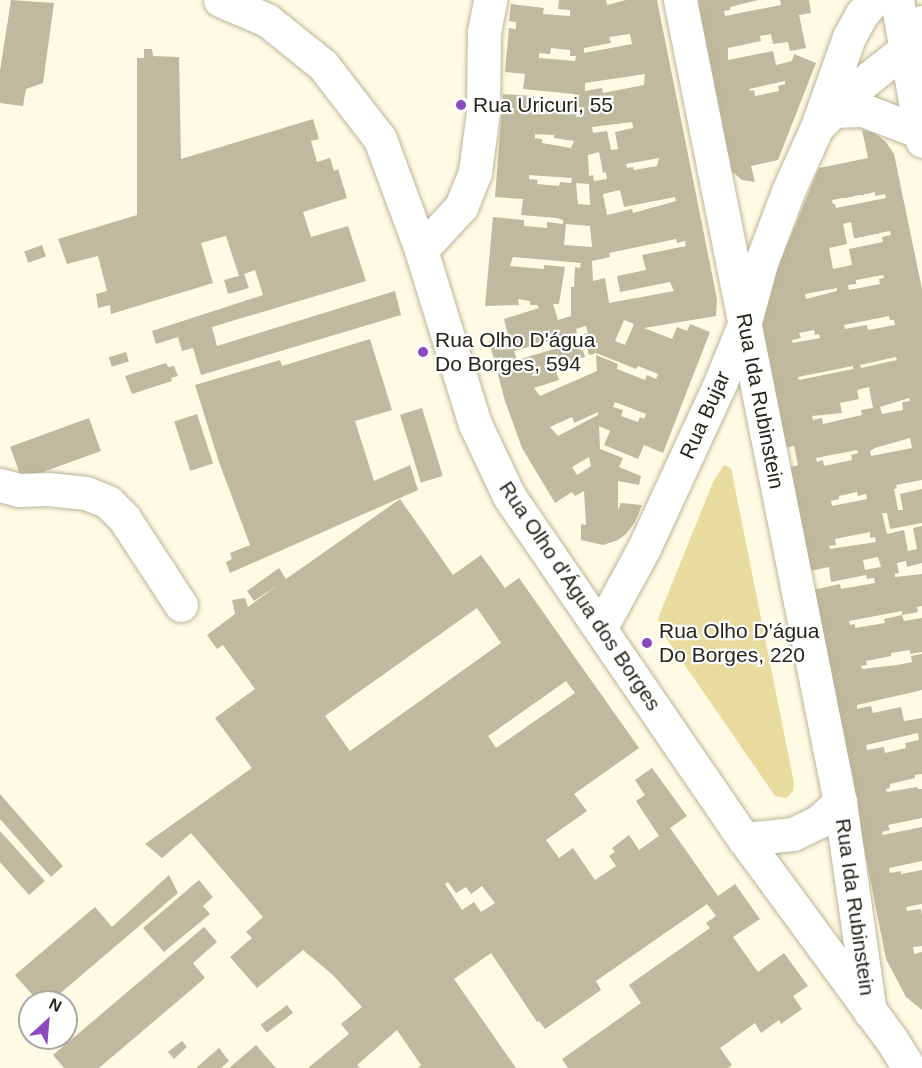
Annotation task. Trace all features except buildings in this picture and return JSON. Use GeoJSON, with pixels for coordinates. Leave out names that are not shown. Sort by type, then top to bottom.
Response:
{"type":"FeatureCollection","features":[{"type":"Feature","properties":{"kind":"street","name":"Rua Olho d'Água dos Borges"},"geometry":{"type":"LineString","coordinates":[[220,0],[267,20],[323,65],[380,139],[421,250],[475,424],[509,496],[547,555],[601,627],[744,839],[891,1039],[909,1068]]}},
{"type":"Feature","properties":{"kind":"street"},"geometry":{"type":"LineString","coordinates":[[421,250],[461,207],[475,172],[483,112],[484,32],[490,0]]}},
{"type":"Feature","properties":{"kind":"street","name":"Rua Ida Rubinstein"},"geometry":{"type":"LineString","coordinates":[[680,0],[840,802],[870,1012]]}},
{"type":"Feature","properties":{"kind":"street","name":"Rua Bujar"},"geometry":{"type":"LineString","coordinates":[[825,119],[829,86],[849,37],[861,15],[874,0]]}},
{"type":"Feature","properties":{"kind":"street"},"geometry":{"type":"LineString","coordinates":[[825,119],[863,110],[921,136],[914,35],[897,0]]}},
{"type":"Feature","properties":{"kind":"street","name":"Rua Bujar"},"geometry":{"type":"LineString","coordinates":[[601,627],[644,548],[745,322],[761,263],[789,189],[825,119],[914,35]]}},
{"type":"Feature","properties":{"kind":"street"},"geometry":{"type":"LineString","coordinates":[[849,37],[855,49],[876,71]]}},
{"type":"Feature","properties":{"kind":"street"},"geometry":{"type":"LineString","coordinates":[[0,485],[19,490],[48,489],[86,493],[108,502],[124,518],[181,605]]}},
{"type":"Feature","properties":{"kind":"street","name":"Rua Ida Rubinstein"},"geometry":{"type":"LineString","coordinates":[[744,839],[793,834],[818,822],[840,802]]}},
{"type":"Feature","properties":{"kind":"shaded area"},"geometry":{"type":"Polygon","coordinates":[[[724,465],[731,468],[794,783],[793,791],[787,798],[775,796],[658,626],[659,616],[713,482],[724,465]]]}},
{"type":"Feature","properties":{"kind":"place","name":"Rua Uricuri, 55"},"geometry":{"type":"Point","coordinates":[461,105]}},
{"type":"Feature","properties":{"kind":"place","name":"Rua Olho D'água Do Borges, 594"},"geometry":{"type":"Point","coordinates":[423,352]}},
{"type":"Feature","properties":{"kind":"place","name":"Rua Olho D'água Do Borges, 220"},"geometry":{"type":"Point","coordinates":[647,643]}}]}
